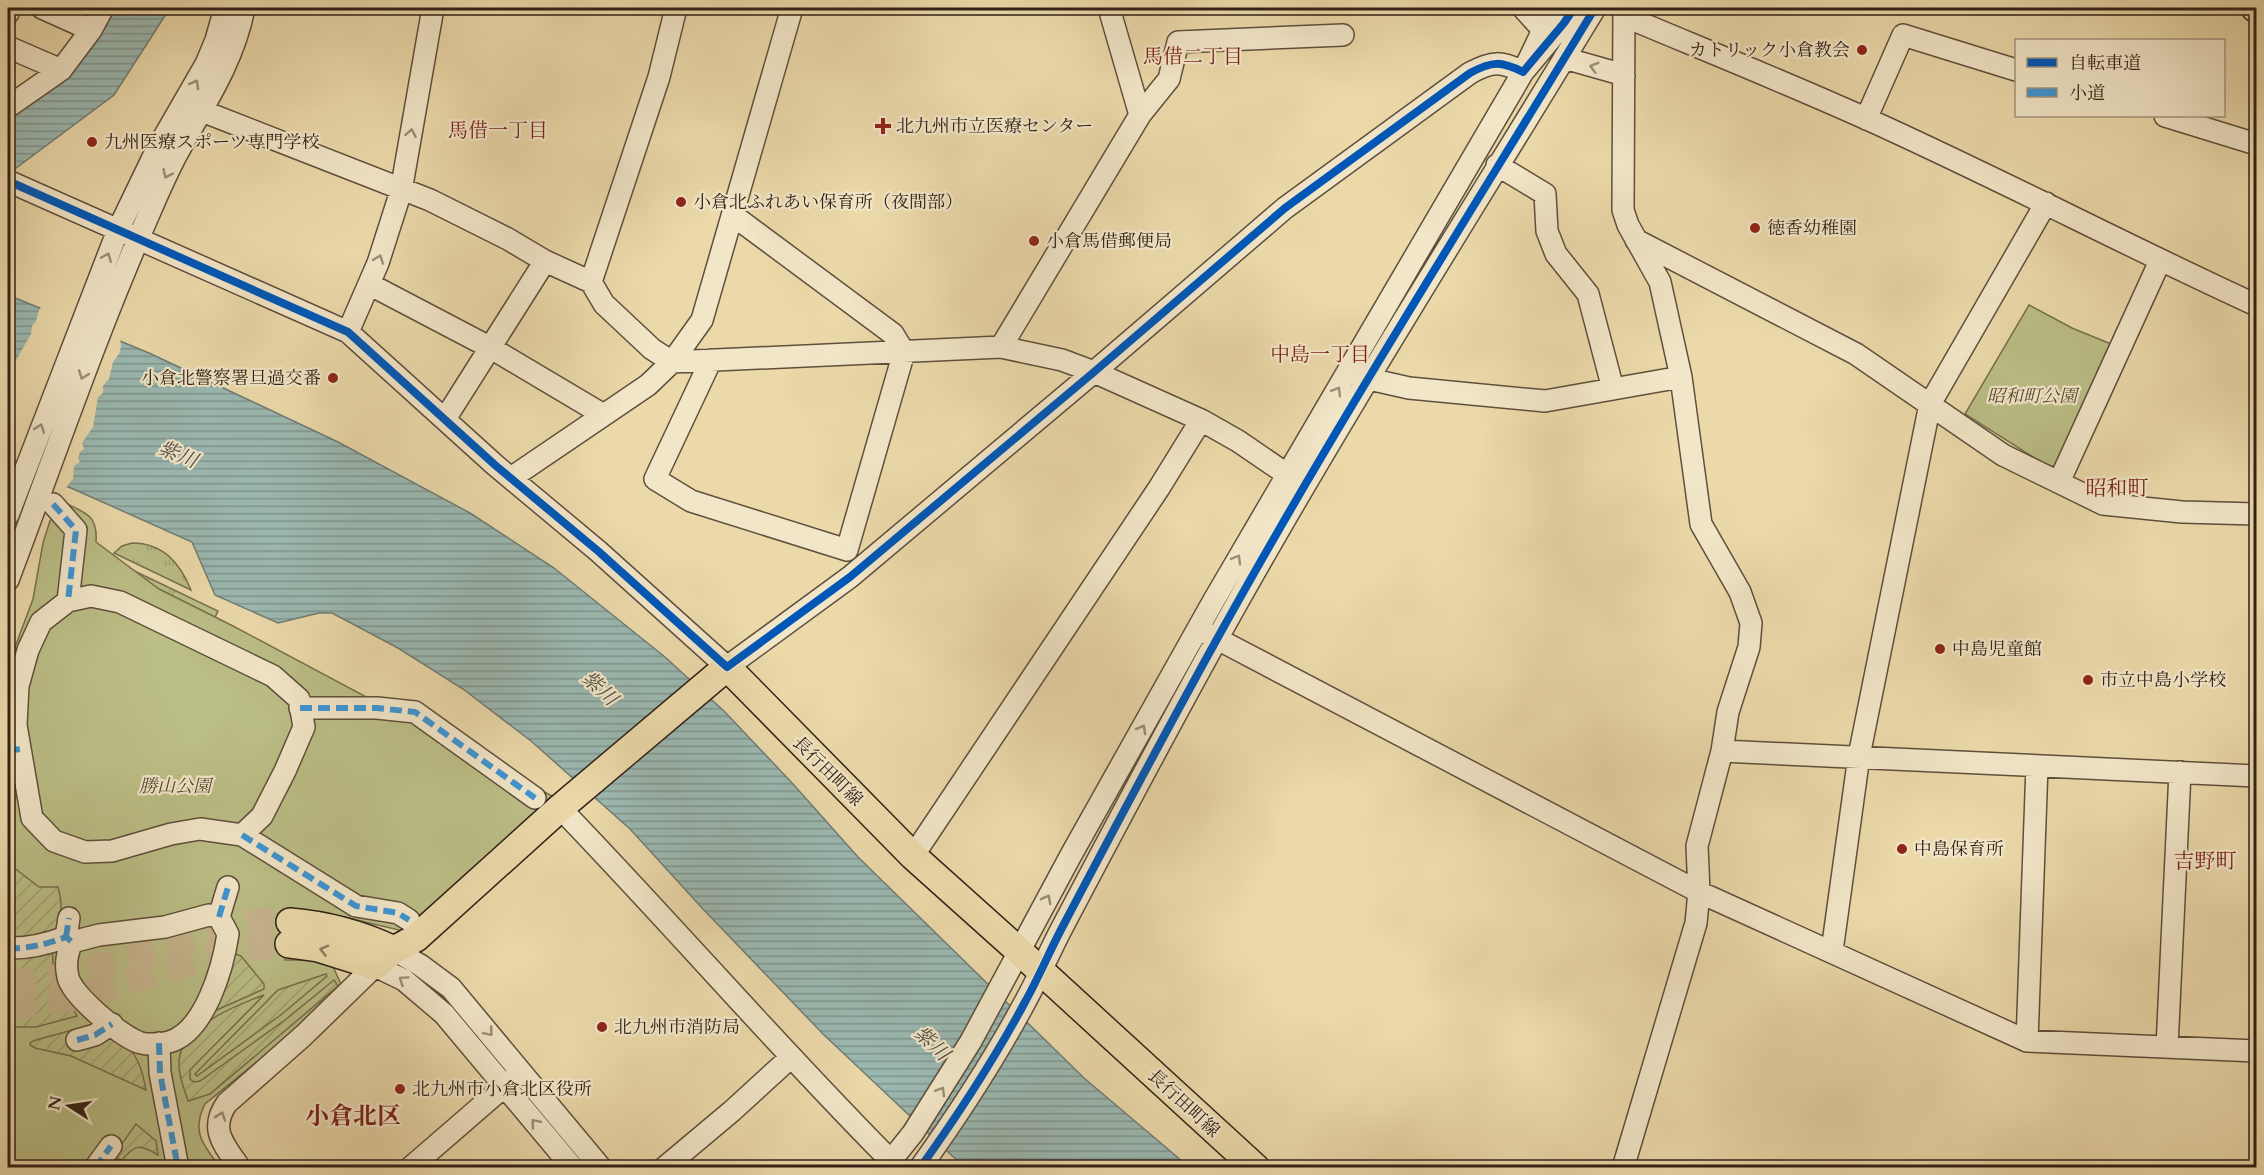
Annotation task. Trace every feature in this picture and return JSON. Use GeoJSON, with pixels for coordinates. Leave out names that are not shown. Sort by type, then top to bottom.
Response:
{"type":"FeatureCollection","features":[{"type":"Feature","properties":{"kind":"main road","name":"長行田町線"},"geometry":{"type":"LineString","coordinates":[[727,667],[913,856],[1256,1167]]}},
{"type":"Feature","properties":{"kind":"main road"},"geometry":{"type":"LineString","coordinates":[[290,933],[316,924],[341,930],[384,958],[416,938],[560,808],[727,667]]}},
{"type":"Feature","properties":{"kind":"street"},"geometry":{"type":"LineString","coordinates":[[8,13],[10,8]]}},
{"type":"Feature","properties":{"kind":"street"},"geometry":{"type":"LineString","coordinates":[[42,8],[91,30]]}},
{"type":"Feature","properties":{"kind":"street"},"geometry":{"type":"LineString","coordinates":[[8,107],[61,70],[91,30],[104,8]]}},
{"type":"Feature","properties":{"kind":"street"},"geometry":{"type":"LineString","coordinates":[[8,580],[46,498],[118,230],[157,149],[206,64],[225,8]]}},
{"type":"Feature","properties":{"kind":"street"},"geometry":{"type":"LineString","coordinates":[[8,515],[19,483],[94,316],[139,239],[177,154],[227,62],[236,40],[244,8]]}},
{"type":"Feature","properties":{"kind":"street"},"geometry":{"type":"LineString","coordinates":[[348,332],[378,263],[401,190],[433,8]]}},
{"type":"Feature","properties":{"kind":"street"},"geometry":{"type":"LineString","coordinates":[[591,282],[659,77],[676,8]]}},
{"type":"Feature","properties":{"kind":"street"},"geometry":{"type":"LineString","coordinates":[[511,478],[602,414],[648,385],[672,362],[702,320],[734,216],[792,8]]}},
{"type":"Feature","properties":{"kind":"street"},"geometry":{"type":"LineString","coordinates":[[1109,8],[1140,115]]}},
{"type":"Feature","properties":{"kind":"street"},"geometry":{"type":"LineString","coordinates":[[1523,8],[1543,30]]}},
{"type":"Feature","properties":{"kind":"street"},"geometry":{"type":"LineString","coordinates":[[560,808],[891,1165],[971,1041],[1198,629],[1523,72],[1556,8]]}},
{"type":"Feature","properties":{"kind":"street"},"geometry":{"type":"LineString","coordinates":[[1523,72],[1574,8]]}},
{"type":"Feature","properties":{"kind":"street"},"geometry":{"type":"LineString","coordinates":[[923,1163],[984,1073],[1026,1001],[1040,970],[1217,640],[1304,486],[1497,165],[1595,8]]}},
{"type":"Feature","properties":{"kind":"street"},"geometry":{"type":"LineString","coordinates":[[1623,1167],[1696,923],[1699,891],[1697,846],[1722,751],[1728,712],[1749,647],[1751,623],[1740,592],[1701,524],[1681,377],[1660,282],[1628,225],[1623,210],[1624,12],[1866,118],[2046,203],[2160,261],[2256,305]]}},
{"type":"Feature","properties":{"kind":"street"},"geometry":{"type":"LineString","coordinates":[[1001,346],[1140,115],[1169,79],[1178,42],[1343,35]]}},
{"type":"Feature","properties":{"kind":"street"},"geometry":{"type":"LineString","coordinates":[[1866,118],[1903,35],[2015,70]]}},
{"type":"Feature","properties":{"kind":"street"},"geometry":{"type":"LineString","coordinates":[[8,47],[61,70]]}},
{"type":"Feature","properties":{"kind":"street"},"geometry":{"type":"LineString","coordinates":[[1564,58],[1624,75]]}},
{"type":"Feature","properties":{"kind":"street"},"geometry":{"type":"LineString","coordinates":[[8,181],[348,332],[727,667],[850,577],[1285,208],[1482,66],[1500,63],[1523,72]]}},
{"type":"Feature","properties":{"kind":"street"},"geometry":{"type":"LineString","coordinates":[[202,111],[440,205],[508,239],[545,261],[591,282],[604,304],[652,350],[672,362],[1001,346],[1062,360],[1201,420],[1238,441],[1304,486]]}},
{"type":"Feature","properties":{"kind":"street"},"geometry":{"type":"LineString","coordinates":[[2168,117],[2256,144]]}},
{"type":"Feature","properties":{"kind":"street"},"geometry":{"type":"LineString","coordinates":[[1497,165],[1545,194],[1548,231],[1556,254],[1588,294],[1613,389]]}},
{"type":"Feature","properties":{"kind":"street"},"geometry":{"type":"LineString","coordinates":[[1833,951],[1859,756],[1930,404],[2046,203]]}},
{"type":"Feature","properties":{"kind":"street"},"geometry":{"type":"LineString","coordinates":[[734,216],[893,334],[904,352],[846,550],[850,577]]}},
{"type":"Feature","properties":{"kind":"street"},"geometry":{"type":"LineString","coordinates":[[1636,240],[1856,354],[2003,455],[2103,504],[2182,512],[2256,514]]}},
{"type":"Feature","properties":{"kind":"street"},"geometry":{"type":"LineString","coordinates":[[445,419],[545,261]]}},
{"type":"Feature","properties":{"kind":"street"},"geometry":{"type":"LineString","coordinates":[[2058,482],[2160,261]]}},
{"type":"Feature","properties":{"kind":"street"},"geometry":{"type":"LineString","coordinates":[[369,284],[490,348],[602,414]]}},
{"type":"Feature","properties":{"kind":"street"},"geometry":{"type":"LineString","coordinates":[[711,360],[655,479],[691,501],[846,550]]}},
{"type":"Feature","properties":{"kind":"street"},"geometry":{"type":"LineString","coordinates":[[1350,368],[1369,380],[1409,388],[1545,401],[1681,377]]}},
{"type":"Feature","properties":{"kind":"street"},"geometry":{"type":"LineString","coordinates":[[913,856],[1159,488],[1201,420]]}},
{"type":"Feature","properties":{"kind":"street"},"geometry":{"type":"LineString","coordinates":[[46,498],[76,530],[68,601]]}},
{"type":"Feature","properties":{"kind":"street"},"geometry":{"type":"LineString","coordinates":[[246,842],[285,771],[304,727],[299,699],[273,676],[120,602],[91,596],[68,601],[41,622],[28,650],[18,686],[14,750],[32,818],[54,841],[85,852],[112,851],[171,834],[200,829],[246,842],[356,906],[398,913],[409,920]]}},
{"type":"Feature","properties":{"kind":"street"},"geometry":{"type":"LineString","coordinates":[[1198,629],[1699,891],[2027,1041],[2256,1050]]}},
{"type":"Feature","properties":{"kind":"street"},"geometry":{"type":"LineString","coordinates":[[300,708],[377,708],[415,712],[535,798]]}},
{"type":"Feature","properties":{"kind":"street"},"geometry":{"type":"LineString","coordinates":[[1722,751],[2256,776]]}},
{"type":"Feature","properties":{"kind":"street"},"geometry":{"type":"LineString","coordinates":[[2027,1041],[2037,766]]}},
{"type":"Feature","properties":{"kind":"street"},"geometry":{"type":"LineString","coordinates":[[2167,1047],[2180,772]]}},
{"type":"Feature","properties":{"kind":"street"},"geometry":{"type":"LineString","coordinates":[[69,932],[68,978],[77,995],[95,1012],[141,1043],[170,1042],[183,1034],[202,1013],[216,982],[228,934],[219,917],[228,886]]}},
{"type":"Feature","properties":{"kind":"street"},"geometry":{"type":"LineString","coordinates":[[8,948],[22,949],[69,932],[99,935],[165,927],[209,915],[219,917]]}},
{"type":"Feature","properties":{"kind":"street"},"geometry":{"type":"LineString","coordinates":[[384,958],[420,964],[451,988],[601,1167]]}},
{"type":"Feature","properties":{"kind":"street"},"geometry":{"type":"LineString","coordinates":[[384,958],[404,981],[444,1014],[573,1167]]}},
{"type":"Feature","properties":{"kind":"street"},"geometry":{"type":"LineString","coordinates":[[240,1167],[219,1134],[218,1122],[222,1110],[384,958]]}},
{"type":"Feature","properties":{"kind":"street"},"geometry":{"type":"LineString","coordinates":[[77,1040],[95,1035],[112,1024]]}},
{"type":"Feature","properties":{"kind":"street"},"geometry":{"type":"LineString","coordinates":[[159,1043],[160,1073],[176,1157]]}},
{"type":"Feature","properties":{"kind":"street"},"geometry":{"type":"LineString","coordinates":[[664,1167],[732,1111],[790,1058]]}},
{"type":"Feature","properties":{"kind":"street"},"geometry":{"type":"LineString","coordinates":[[410,1167],[522,1072]]}},
{"type":"Feature","properties":{"kind":"street"},"geometry":{"type":"LineString","coordinates":[[94,1167],[111,1146]]}},
{"type":"Feature","properties":{"kind":"green space","name":"昭和町公園"},"geometry":{"type":"Polygon","coordinates":[[[2029,305],[2072,328],[2111,344],[2055,466],[2049,467],[1965,414],[2029,305]]]}},
{"type":"Feature","properties":{"kind":"green space","name":"勝山公園"},"geometry":{"type":"Polygon","coordinates":[[[67,504],[90,517],[95,527],[96,542],[159,589],[552,796],[407,932],[340,916],[287,910],[285,960],[330,960],[344,991],[205,1104],[199,1130],[204,1145],[220,1167],[8,1167],[8,666],[33,599],[43,543],[50,521],[67,504]]]}},
{"type":"Feature","properties":{"kind":"green space"},"geometry":{"type":"Polygon","coordinates":[[[132,543],[153,547],[169,556],[182,571],[191,590],[114,553],[122,546],[132,543]]]}},
{"type":"Feature","properties":{"kind":"green space"},"geometry":{"type":"Polygon","coordinates":[[[124,566],[218,611],[208,631],[124,566]]]}},
{"type":"Feature","properties":{"kind":"green space"},"geometry":{"type":"Polygon","coordinates":[[[8,863],[39,887],[58,887],[60,917],[52,934],[8,942],[8,863]]]}},
{"type":"Feature","properties":{"kind":"green space"},"geometry":{"type":"Polygon","coordinates":[[[53,949],[56,976],[77,1016],[36,1027],[8,1027],[8,954],[53,949]]]}},
{"type":"Feature","properties":{"kind":"green space"},"geometry":{"type":"Polygon","coordinates":[[[236,954],[241,956],[264,984],[264,989],[210,1013],[233,956],[236,954]]]}},
{"type":"Feature","properties":{"kind":"green space"},"geometry":{"type":"Polygon","coordinates":[[[326,974],[327,976],[282,1014],[197,1076],[195,1074],[278,990],[326,974]]]}},
{"type":"Feature","properties":{"kind":"green space"},"geometry":{"type":"Polygon","coordinates":[[[334,980],[338,986],[210,1094],[188,1101],[180,1076],[179,1060],[182,1048],[200,1028],[226,1011],[264,995],[190,1070],[190,1079],[194,1082],[200,1081],[285,1020],[334,980]]]}},
{"type":"Feature","properties":{"kind":"green space"},"geometry":{"type":"Polygon","coordinates":[[[80,1028],[82,1036],[109,1039],[128,1047],[139,1064],[146,1090],[71,1056],[30,1045],[36,1040],[80,1028]]]}},
{"type":"Feature","properties":{"kind":"green space"},"geometry":{"type":"Polygon","coordinates":[[[136,1124],[156,1141],[158,1155],[138,1147],[122,1160],[115,1158],[114,1155],[136,1124]]]}},
{"type":"Feature","properties":{"kind":"water"},"geometry":{"type":"Polygon","coordinates":[[[112,8],[170,8],[114,95],[8,174],[8,118],[67,74],[112,8]]]}},
{"type":"Feature","properties":{"kind":"water","name":"紫川"},"geometry":{"type":"Polygon","coordinates":[[[8,295],[149,353],[338,442],[470,513],[554,568],[665,657],[724,711],[858,857],[1084,1078],[1189,1167],[964,1167],[823,1034],[630,829],[531,741],[463,689],[398,648],[332,613],[319,613],[278,623],[215,595],[192,542],[71,488],[8,463],[8,295]]]}},
{"type":"Feature","properties":{"kind":"pier"},"geometry":{"type":"Polygon","coordinates":[[[42,306],[120,338],[119,354],[113,362],[109,379],[103,386],[103,393],[98,397],[93,427],[82,443],[84,449],[78,458],[80,462],[74,466],[73,479],[65,489],[8,467],[8,386],[14,379],[15,362],[31,334],[32,326],[42,306]]]}},
{"type":"Feature","properties":{"kind":"tunnel"},"geometry":{"type":"LineString","coordinates":[[8,982],[35,981],[92,970],[234,926],[262,922],[290,922]]}},
{"type":"Feature","properties":{"kind":"tunnel"},"geometry":{"type":"LineString","coordinates":[[8,1006],[44,1003],[79,996],[217,954],[253,947],[289,944]]}},
{"type":"Feature","properties":{"kind":"marked path"},"geometry":{"type":"LineString","coordinates":[[53,504],[76,530],[68,601]]}},
{"type":"Feature","properties":{"kind":"marked path"},"geometry":{"type":"LineString","coordinates":[[300,708],[377,708],[415,712],[535,798]]}},
{"type":"Feature","properties":{"kind":"marked path"},"geometry":{"type":"LineString","coordinates":[[8,751],[20,749]]}},
{"type":"Feature","properties":{"kind":"marked path"},"geometry":{"type":"LineString","coordinates":[[242,835],[356,906],[398,913],[409,920]]}},
{"type":"Feature","properties":{"kind":"marked path"},"geometry":{"type":"LineString","coordinates":[[219,917],[228,887]]}},
{"type":"Feature","properties":{"kind":"marked path"},"geometry":{"type":"LineString","coordinates":[[66,937],[69,918]]}},
{"type":"Feature","properties":{"kind":"marked path"},"geometry":{"type":"LineString","coordinates":[[8,948],[37,946],[66,937],[72,942]]}},
{"type":"Feature","properties":{"kind":"marked path"},"geometry":{"type":"LineString","coordinates":[[77,1040],[95,1035],[112,1024]]}},
{"type":"Feature","properties":{"kind":"marked path"},"geometry":{"type":"LineString","coordinates":[[159,1043],[160,1073],[178,1168]]}},
{"type":"Feature","properties":{"kind":"marked path"},"geometry":{"type":"LineString","coordinates":[[95,1168],[111,1146]]}},
{"type":"Feature","properties":{"kind":"cycle path"},"geometry":{"type":"LineString","coordinates":[[8,181],[348,332],[495,465],[598,551],[727,667],[850,577],[1285,208],[1470,73],[1484,66],[1496,64],[1523,72],[1574,8]]}},
{"type":"Feature","properties":{"kind":"cycle path"},"geometry":{"type":"LineString","coordinates":[[920,1168],[975,1087],[1013,1024],[1178,710],[1308,479],[1595,8]]}},
{"type":"Feature","properties":{"kind":"place","name":"カトリック小倉教会"},"geometry":{"type":"Point","coordinates":[1862,50]}},
{"type":"Feature","properties":{"kind":"place","name":"北九州市立医療センター"},"geometry":{"type":"Point","coordinates":[883,126]}},
{"type":"Feature","properties":{"kind":"place","name":"九州医療スポーツ専門学校"},"geometry":{"type":"Point","coordinates":[92,142]}},
{"type":"Feature","properties":{"kind":"place","name":"小倉北ふれあい保育所（夜間部）"},"geometry":{"type":"Point","coordinates":[681,202]}},
{"type":"Feature","properties":{"kind":"place","name":"徳香幼稚園"},"geometry":{"type":"Point","coordinates":[1755,228]}},
{"type":"Feature","properties":{"kind":"place","name":"小倉馬借郵便局"},"geometry":{"type":"Point","coordinates":[1034,241]}},
{"type":"Feature","properties":{"kind":"place","name":"小倉北警察署旦過交番"},"geometry":{"type":"Point","coordinates":[333,378]}},
{"type":"Feature","properties":{"kind":"place","name":"中島児童館"},"geometry":{"type":"Point","coordinates":[1940,649]}},
{"type":"Feature","properties":{"kind":"place","name":"市立中島小学校"},"geometry":{"type":"Point","coordinates":[2088,680]}},
{"type":"Feature","properties":{"kind":"place","name":"中島保育所"},"geometry":{"type":"Point","coordinates":[1902,849]}},
{"type":"Feature","properties":{"kind":"place","name":"北九州市消防局"},"geometry":{"type":"Point","coordinates":[602,1027]}},
{"type":"Feature","properties":{"kind":"place","name":"北九州市小倉北区役所"},"geometry":{"type":"Point","coordinates":[400,1089]}},
{"type":"Feature","properties":{"kind":"district","name":"馬借二丁目"},"geometry":{"type":"Point","coordinates":[1193,56]}},
{"type":"Feature","properties":{"kind":"district","name":"馬借一丁目"},"geometry":{"type":"Point","coordinates":[498,130]}},
{"type":"Feature","properties":{"kind":"district","name":"中島一丁目"},"geometry":{"type":"Point","coordinates":[1320,354]}},
{"type":"Feature","properties":{"kind":"district","name":"昭和町"},"geometry":{"type":"Point","coordinates":[2117,488]}},
{"type":"Feature","properties":{"kind":"district","name":"吉野町"},"geometry":{"type":"Point","coordinates":[2205,861]}},
{"type":"Feature","properties":{"kind":"district","name":"小倉北区"},"geometry":{"type":"Point","coordinates":[353,1116]}}]}
